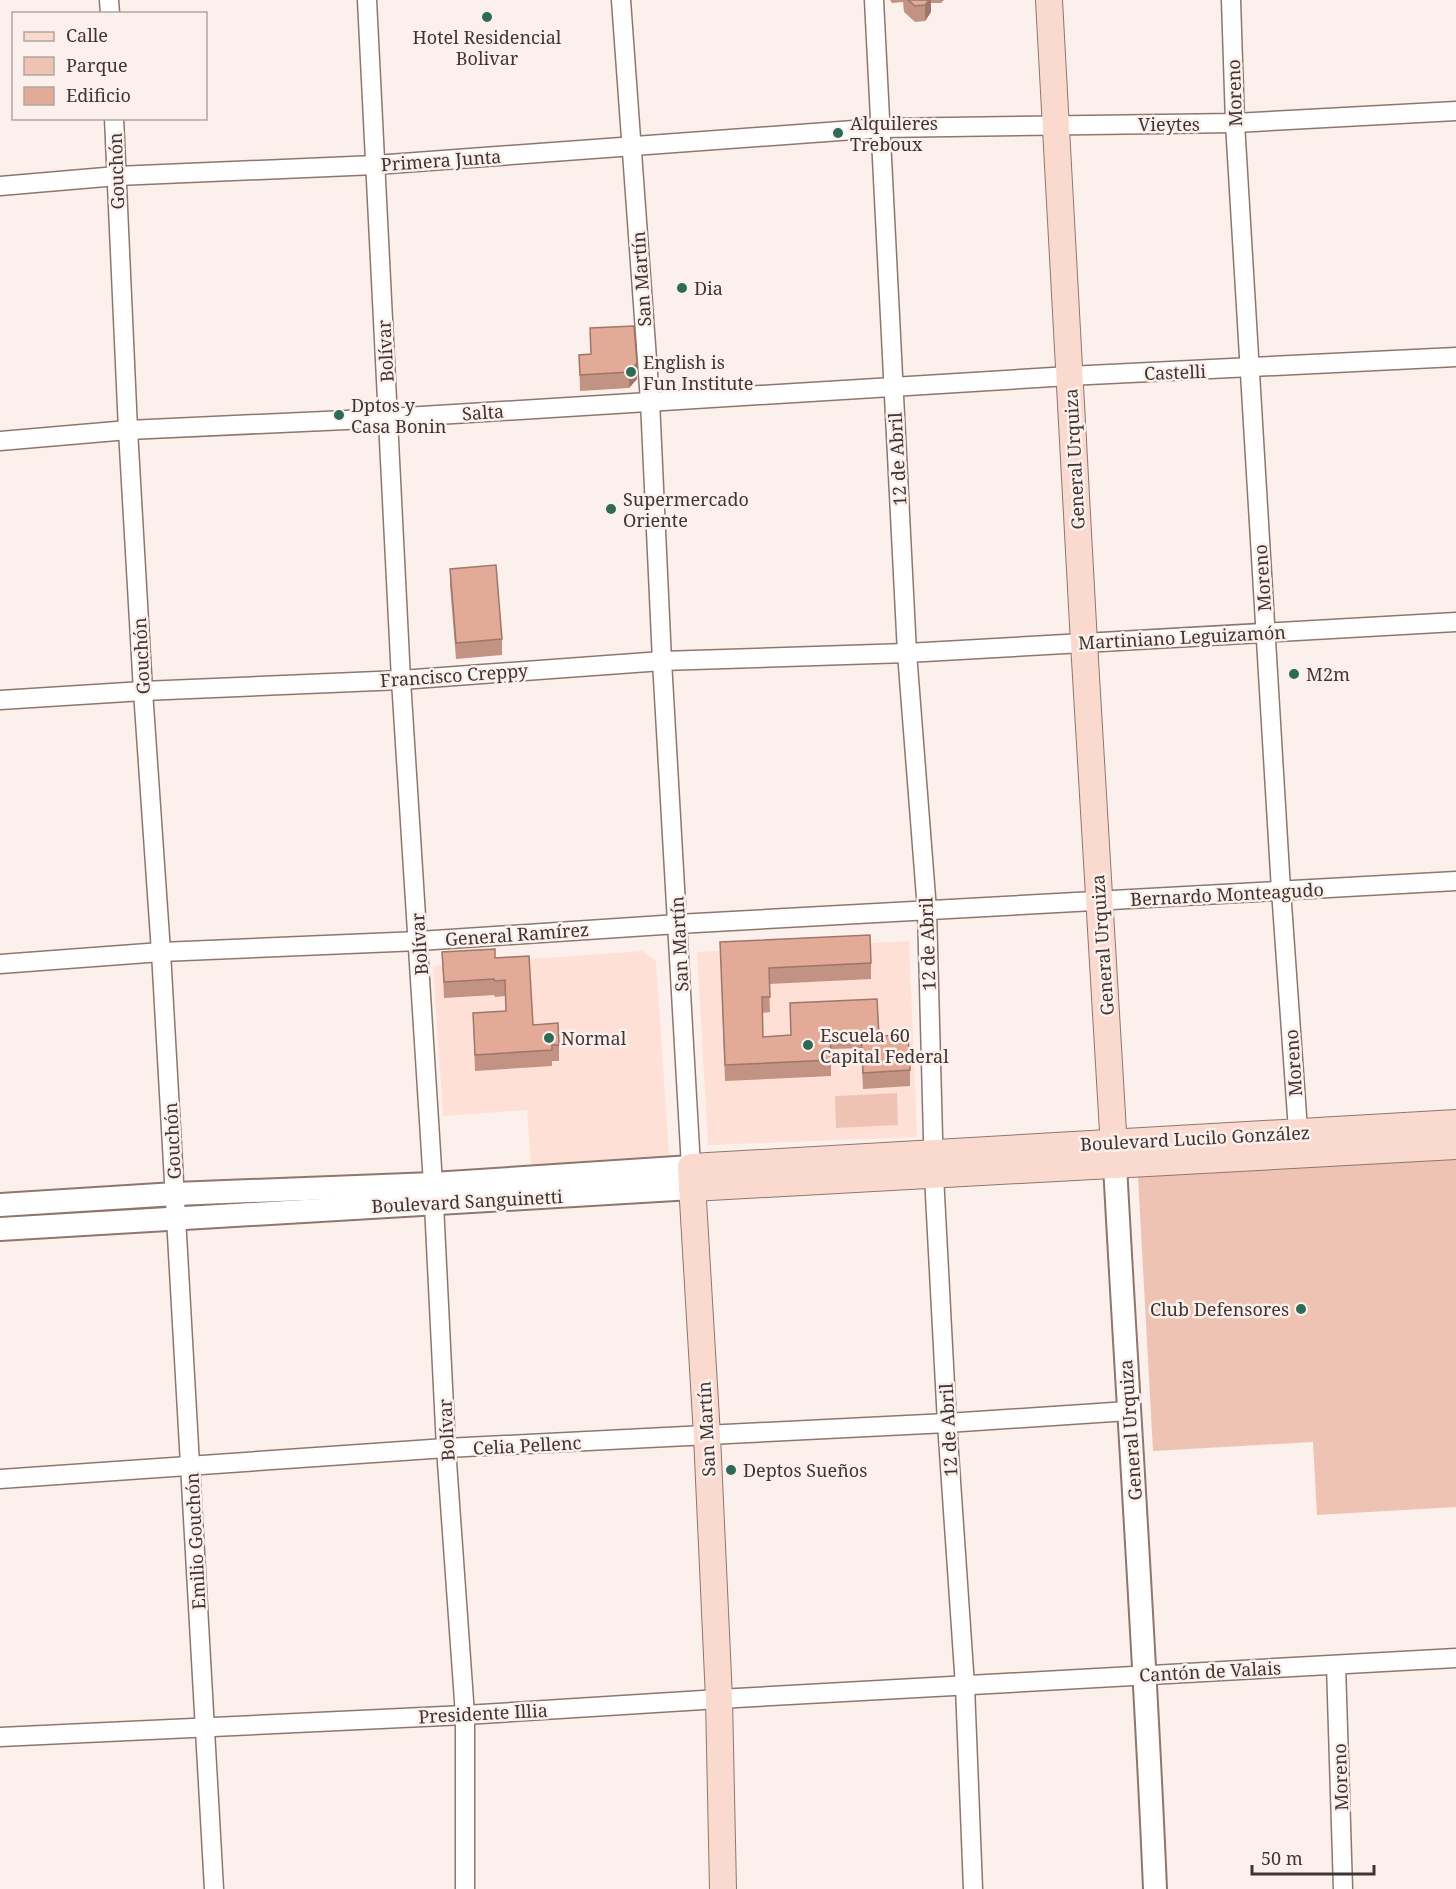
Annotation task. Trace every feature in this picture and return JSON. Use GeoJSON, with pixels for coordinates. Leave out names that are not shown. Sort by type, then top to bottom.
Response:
{"type":"FeatureCollection","features":[{"type":"Feature","properties":{"kind":"main road","name":"General Urquiza"},"geometry":{"type":"LineString","coordinates":[[1049,0],[1054,125],[1114,1154]]}},
{"type":"Feature","properties":{"kind":"main road","name":"Boulevard Lucilo González"},"geometry":{"type":"LineString","coordinates":[[934,1165],[1299,1143],[1456,1123]]}},
{"type":"Feature","properties":{"kind":"main road","name":"Boulevard Lucilo González"},"geometry":{"type":"LineString","coordinates":[[1299,1143],[1456,1146]]}},
{"type":"Feature","properties":{"kind":"main road","name":"Boulevard Sanguinetti"},"geometry":{"type":"LineString","coordinates":[[691,1177],[934,1165]]}},
{"type":"Feature","properties":{"kind":"main road","name":"San Martín"},"geometry":{"type":"LineString","coordinates":[[691,1177],[707,1436],[719,1699],[723,1889]]}},
{"type":"Feature","properties":{"kind":"street","name":"Bolívar"},"geometry":{"type":"LineString","coordinates":[[367,0],[401,680],[434,1193],[446,1448],[465,1715],[465,1889]]}},
{"type":"Feature","properties":{"kind":"street","name":"San Martín"},"geometry":{"type":"LineString","coordinates":[[621,0],[650,401],[691,1177]]}},
{"type":"Feature","properties":{"kind":"street","name":"12 de Abril"},"geometry":{"type":"LineString","coordinates":[[874,0],[907,653],[927,910],[934,1165],[947,1423],[965,1686],[973,1889]]}},
{"type":"Feature","properties":{"kind":"street","name":"Moreno"},"geometry":{"type":"LineString","coordinates":[[1231,0],[1235,123],[1281,890],[1299,1143]]}},
{"type":"Feature","properties":{"kind":"street","name":"Vieytes"},"geometry":{"type":"LineString","coordinates":[[881,128],[1235,123],[1456,111]]}},
{"type":"Feature","properties":{"kind":"street","name":"Gouchón"},"geometry":{"type":"LineString","coordinates":[[114,120],[128,430],[175,1194]]}},
{"type":"Feature","properties":{"kind":"street","name":"Primera Junta"},"geometry":{"type":"LineString","coordinates":[[0,186],[117,176],[375,165],[881,128]]}},
{"type":"Feature","properties":{"kind":"street","name":"Castelli"},"geometry":{"type":"LineString","coordinates":[[894,388],[1070,376],[1250,369],[1456,357]]}},
{"type":"Feature","properties":{"kind":"street","name":"Salta"},"geometry":{"type":"LineString","coordinates":[[0,441],[128,430],[389,418],[894,388]]}},
{"type":"Feature","properties":{"kind":"street","name":"Martiniano Leguizamón"},"geometry":{"type":"LineString","coordinates":[[907,653],[1456,622]]}},
{"type":"Feature","properties":{"kind":"street","name":"Francisco Creppy"},"geometry":{"type":"LineString","coordinates":[[0,700],[143,691],[401,680],[662,661],[907,653]]}},
{"type":"Feature","properties":{"kind":"street","name":"Bernardo Monteagudo"},"geometry":{"type":"LineString","coordinates":[[927,910],[1456,881]]}},
{"type":"Feature","properties":{"kind":"street","name":"General Ramírez"},"geometry":{"type":"LineString","coordinates":[[0,964],[161,952],[418,941],[927,910]]}},
{"type":"Feature","properties":{"kind":"street","name":"General Urquiza"},"geometry":{"type":"LineString","coordinates":[[1114,1154],[1128,1411],[1146,1674],[1155,1889]]}},
{"type":"Feature","properties":{"kind":"street","name":"Boulevard Sanguinetti"},"geometry":{"type":"LineString","coordinates":[[0,1229],[176,1218],[434,1193],[691,1177]]}},
{"type":"Feature","properties":{"kind":"street","name":"Boulevard Sanguinetti"},"geometry":{"type":"LineString","coordinates":[[0,1205],[175,1194],[434,1193]]}},
{"type":"Feature","properties":{"kind":"street","name":"Emilio Gouchón"},"geometry":{"type":"LineString","coordinates":[[175,1194],[214,1889]]}},
{"type":"Feature","properties":{"kind":"street","name":"Celia Pellenc"},"geometry":{"type":"LineString","coordinates":[[0,1479],[446,1448],[947,1423],[1128,1411]]}},
{"type":"Feature","properties":{"kind":"street","name":"Cantón de Valais"},"geometry":{"type":"LineString","coordinates":[[965,1686],[1456,1658]]}},
{"type":"Feature","properties":{"kind":"street","name":"Moreno"},"geometry":{"type":"LineString","coordinates":[[1336,1665],[1343,1889]]}},
{"type":"Feature","properties":{"kind":"street","name":"Presidente Illia"},"geometry":{"type":"LineString","coordinates":[[0,1737],[465,1715],[965,1686]]}},
{"type":"Feature","properties":{"kind":"shaded area","name":"Escuela 60 Capital Federal"},"geometry":{"type":"Polygon","coordinates":[[[909,941],[917,1137],[708,1145],[697,952],[909,941]]]}},
{"type":"Feature","properties":{"kind":"shaded area","name":"Normal"},"geometry":{"type":"Polygon","coordinates":[[[643,951],[656,961],[669,1155],[531,1165],[527,1110],[443,1116],[433,966],[643,951]]]}},
{"type":"Feature","properties":{"kind":"green space"},"geometry":{"type":"Polygon","coordinates":[[[897,1093],[898,1125],[836,1128],[835,1096],[897,1093]]]}},
{"type":"Feature","properties":{"kind":"green space","name":"Club Defensores"},"geometry":{"type":"Polygon","coordinates":[[[1456,1159],[1456,1507],[1317,1515],[1313,1442],[1153,1451],[1138,1177],[1456,1159]]]}},
{"type":"Feature","properties":{"kind":"building"},"geometry":{"type":"Polygon","coordinates":[[[908,0],[929,0],[925,5],[915,6],[908,0]]]}},
{"type":"Feature","properties":{"kind":"building"},"geometry":{"type":"Polygon","coordinates":[[[634,326],[637,363],[629,372],[580,375],[579,355],[591,354],[590,328],[634,326]]]}},
{"type":"Feature","properties":{"kind":"building"},"geometry":{"type":"Polygon","coordinates":[[[496,565],[502,639],[456,643],[450,569],[496,565]]]}},
{"type":"Feature","properties":{"kind":"building"},"geometry":{"type":"Polygon","coordinates":[[[870,935],[871,963],[769,968],[770,997],[762,997],[763,1037],[791,1035],[790,1003],[877,999],[879,1036],[908,1035],[910,1070],[863,1073],[861,1032],[830,1034],[831,1060],[725,1065],[720,942],[870,935]]]}},
{"type":"Feature","properties":{"kind":"building"},"geometry":{"type":"Polygon","coordinates":[[[495,949],[495,958],[529,956],[533,1025],[558,1023],[559,1045],[552,1045],[552,1050],[475,1055],[473,1013],[506,1011],[505,980],[444,982],[442,952],[495,949]]]}},
{"type":"Feature","properties":{"kind":"place","name":"Hotel Residencial Bolivar"},"geometry":{"type":"Point","coordinates":[487,17]}},
{"type":"Feature","properties":{"kind":"place","name":"Alquileres Treboux"},"geometry":{"type":"Point","coordinates":[838,133]}},
{"type":"Feature","properties":{"kind":"place","name":"Dia"},"geometry":{"type":"Point","coordinates":[682,288]}},
{"type":"Feature","properties":{"kind":"place","name":"English is Fun Institute"},"geometry":{"type":"Point","coordinates":[631,372]}},
{"type":"Feature","properties":{"kind":"place","name":"Dptos y Casa Bonin"},"geometry":{"type":"Point","coordinates":[339,415]}},
{"type":"Feature","properties":{"kind":"place","name":"Supermercado Oriente"},"geometry":{"type":"Point","coordinates":[611,509]}},
{"type":"Feature","properties":{"kind":"place","name":"M2m"},"geometry":{"type":"Point","coordinates":[1294,674]}},
{"type":"Feature","properties":{"kind":"place","name":"Normal"},"geometry":{"type":"Point","coordinates":[549,1038]}},
{"type":"Feature","properties":{"kind":"place","name":"Escuela 60 Capital Federal"},"geometry":{"type":"Point","coordinates":[808,1045]}},
{"type":"Feature","properties":{"kind":"place","name":"Club Defensores"},"geometry":{"type":"Point","coordinates":[1301,1309]}},
{"type":"Feature","properties":{"kind":"place","name":"Deptos Sueños"},"geometry":{"type":"Point","coordinates":[731,1470]}}]}
